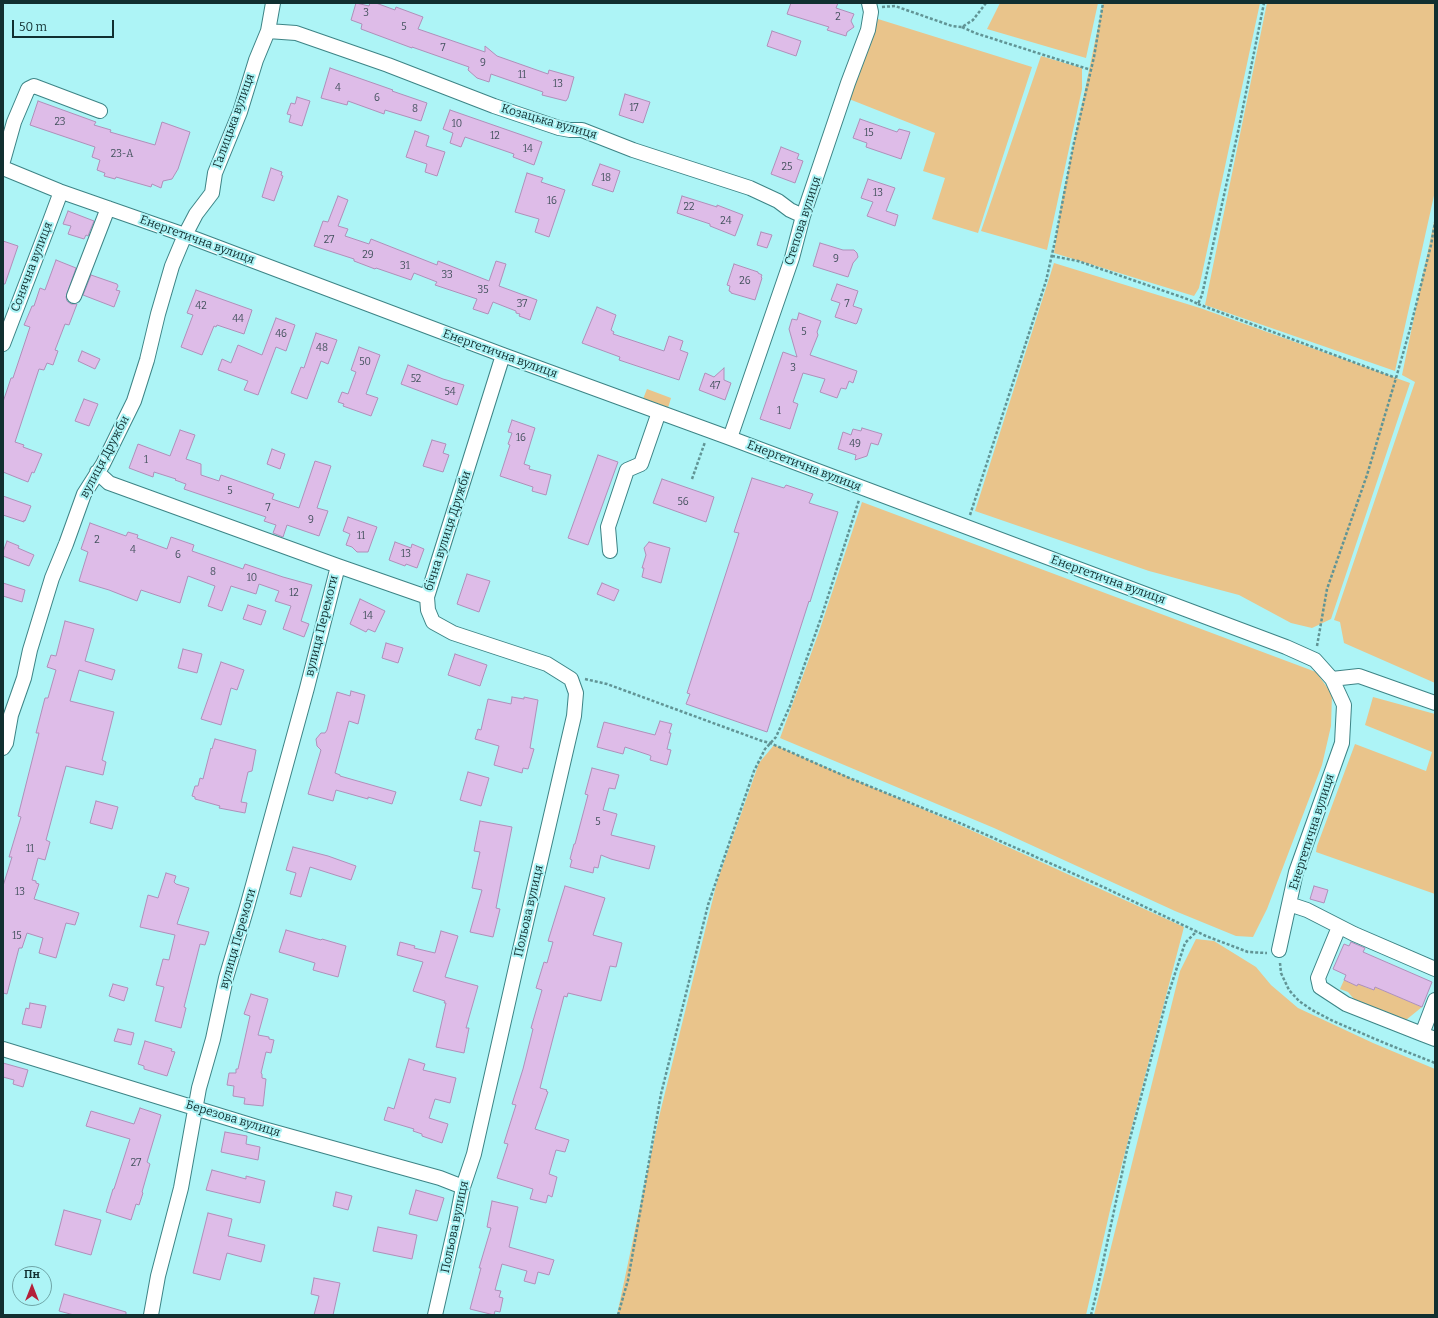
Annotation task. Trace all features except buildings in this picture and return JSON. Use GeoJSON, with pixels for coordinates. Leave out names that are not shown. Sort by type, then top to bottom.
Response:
{"type":"FeatureCollection","features":[{"type":"Feature","properties":{"kind":"street","name":"Галицька вулиця"},"geometry":{"type":"LineString","coordinates":[[185,235],[196,214],[212,193],[215,173],[240,112],[256,60],[268,31],[273,3]]}},
{"type":"Feature","properties":{"kind":"street","name":"Степова вулиця"},"geometry":{"type":"LineString","coordinates":[[730,438],[777,297],[792,258],[803,216],[848,83],[868,30],[870,6]]}},
{"type":"Feature","properties":{"kind":"street","name":"Козацька вулиця"},"geometry":{"type":"LineString","coordinates":[[268,31],[296,33],[381,63],[494,106],[559,128],[582,130],[633,150],[750,188],[778,201],[790,210],[803,216]]}},
{"type":"Feature","properties":{"kind":"street"},"geometry":{"type":"LineString","coordinates":[[4,170],[14,122],[28,89],[34,86],[100,111]]}},
{"type":"Feature","properties":{"kind":"street","name":"Енергетична вулиця"},"geometry":{"type":"LineString","coordinates":[[4,170],[185,235],[503,355],[710,430],[1286,647],[1315,660],[1332,679],[1344,704],[1342,743],[1296,872],[1279,950]]}},
{"type":"Feature","properties":{"kind":"street","name":"Сонячна вулиця"},"geometry":{"type":"LineString","coordinates":[[3,344],[59,197],[59,191]]}},
{"type":"Feature","properties":{"kind":"street"},"geometry":{"type":"LineString","coordinates":[[74,296],[108,208]]}},
{"type":"Feature","properties":{"kind":"street","name":"вулиця Дружби"},"geometry":{"type":"LineString","coordinates":[[3,748],[6,743],[11,715],[24,678],[30,650],[52,578],[84,494],[103,464],[134,401],[147,360],[172,266],[185,235]]}},
{"type":"Feature","properties":{"kind":"street","name":"бічна вулиця Дружби"},"geometry":{"type":"LineString","coordinates":[[97,472],[109,483],[427,597],[503,355]]}},
{"type":"Feature","properties":{"kind":"street"},"geometry":{"type":"LineString","coordinates":[[610,550],[608,527],[627,470],[641,464],[659,412]]}},
{"type":"Feature","properties":{"kind":"street","name":"вулиця Перемоги"},"geometry":{"type":"LineString","coordinates":[[151,1315],[158,1276],[181,1188],[196,1107],[226,978],[307,688],[338,566]]}},
{"type":"Feature","properties":{"kind":"street"},"geometry":{"type":"LineString","coordinates":[[427,597],[428,610],[433,622],[453,633],[547,664],[571,679]]}},
{"type":"Feature","properties":{"kind":"street"},"geometry":{"type":"LineString","coordinates":[[1332,679],[1359,676],[1435,702]]}},
{"type":"Feature","properties":{"kind":"street","name":"Польова вулиця"},"geometry":{"type":"LineString","coordinates":[[435,1315],[456,1223],[462,1187],[474,1154],[520,945],[574,716],[576,693],[571,679]]}},
{"type":"Feature","properties":{"kind":"street"},"geometry":{"type":"LineString","coordinates":[[1289,904],[1307,910],[1339,927],[1435,969]]}},
{"type":"Feature","properties":{"kind":"street"},"geometry":{"type":"LineString","coordinates":[[1339,927],[1318,978],[1320,987],[1346,1004],[1428,1037],[1435,1000]]}},
{"type":"Feature","properties":{"kind":"street","name":"Березова вулиця"},"geometry":{"type":"LineString","coordinates":[[3,1049],[268,1130],[440,1178],[462,1187]]}},
{"type":"Feature","properties":{"kind":"path"},"geometry":{"type":"LineString","coordinates":[[962,27],[973,20],[986,3]]}},
{"type":"Feature","properties":{"kind":"path"},"geometry":{"type":"LineString","coordinates":[[966,527],[1046,280],[1073,147],[1091,70],[1103,3]]}},
{"type":"Feature","properties":{"kind":"path"},"geometry":{"type":"LineString","coordinates":[[1198,304],[1202,295],[1236,142],[1264,3]]}},
{"type":"Feature","properties":{"kind":"path"},"geometry":{"type":"LineString","coordinates":[[870,6],[895,6],[952,26],[962,27],[975,33],[1091,70]]}},
{"type":"Feature","properties":{"kind":"path"},"geometry":{"type":"LineString","coordinates":[[1315,660],[1327,588],[1367,476],[1396,378],[1431,246],[1435,222]]}},
{"type":"Feature","properties":{"kind":"path"},"geometry":{"type":"LineString","coordinates":[[1052,256],[1085,264],[1190,300],[1396,378]]}},
{"type":"Feature","properties":{"kind":"path"},"geometry":{"type":"LineString","coordinates":[[692,479],[710,430]]}},
{"type":"Feature","properties":{"kind":"path"},"geometry":{"type":"LineString","coordinates":[[618,1315],[628,1280],[661,1094],[706,912],[754,771],[765,749],[776,737],[790,706],[827,601],[862,488]]}},
{"type":"Feature","properties":{"kind":"path"},"geometry":{"type":"LineString","coordinates":[[571,679],[580,678],[608,684],[770,743],[847,777],[962,824],[1197,931],[1248,952],[1265,954],[1279,950]]}},
{"type":"Feature","properties":{"kind":"path"},"geometry":{"type":"LineString","coordinates":[[1091,1315],[1127,1150],[1165,1006],[1186,943],[1197,931]]}},
{"type":"Feature","properties":{"kind":"shaded area"},"geometry":{"type":"Polygon","coordinates":[[[1000,3],[1098,3],[1086,58],[987,29],[1000,3]]]}},
{"type":"Feature","properties":{"kind":"shaded area"},"geometry":{"type":"Polygon","coordinates":[[[1103,3],[1260,3],[1199,288],[1194,296],[1054,253],[1061,205],[1103,3]]]}},
{"type":"Feature","properties":{"kind":"shaded area"},"geometry":{"type":"Polygon","coordinates":[[[1267,3],[1435,3],[1435,191],[1395,371],[1205,305],[1267,3]]]}},
{"type":"Feature","properties":{"kind":"shaded area"},"geometry":{"type":"Polygon","coordinates":[[[878,19],[1032,67],[978,233],[932,219],[945,178],[923,171],[935,133],[849,99],[878,19]]]}},
{"type":"Feature","properties":{"kind":"shaded area"},"geometry":{"type":"Polygon","coordinates":[[[1041,56],[1082,68],[1082,89],[1047,250],[981,231],[1041,56]]]}},
{"type":"Feature","properties":{"kind":"shaded area"},"geometry":{"type":"Polygon","coordinates":[[[1435,217],[1435,683],[1344,643],[1340,622],[1334,620],[1415,382],[1402,375],[1435,217]]]}},
{"type":"Feature","properties":{"kind":"shaded area"},"geometry":{"type":"Polygon","coordinates":[[[1054,263],[1200,308],[1410,383],[1331,619],[1312,628],[1291,623],[1239,595],[1149,571],[975,511],[1054,263]]]}},
{"type":"Feature","properties":{"kind":"shaded area"},"geometry":{"type":"Polygon","coordinates":[[[647,389],[671,398],[668,408],[643,399],[647,389]]]}},
{"type":"Feature","properties":{"kind":"shaded area"},"geometry":{"type":"Polygon","coordinates":[[[862,502],[1316,672],[1332,694],[1331,726],[1322,765],[1267,909],[1253,937],[1236,936],[1175,911],[994,828],[780,738],[819,632],[862,502]]]}},
{"type":"Feature","properties":{"kind":"shaded area"},"geometry":{"type":"Polygon","coordinates":[[[1373,697],[1435,714],[1435,894],[1316,852],[1355,744],[1426,771],[1432,752],[1365,725],[1373,697]]]}},
{"type":"Feature","properties":{"kind":"shaded area"},"geometry":{"type":"Polygon","coordinates":[[[774,745],[953,822],[1184,927],[1111,1206],[1086,1315],[617,1315],[659,1117],[717,882],[759,763],[774,745]]]}},
{"type":"Feature","properties":{"kind":"shaded area"},"geometry":{"type":"Polygon","coordinates":[[[1196,939],[1214,941],[1256,967],[1271,985],[1298,1008],[1373,1043],[1435,1069],[1435,1315],[1094,1315],[1180,971],[1196,939]]]}},
{"type":"Feature","properties":{"kind":"shaded area"},"geometry":{"type":"Polygon","coordinates":[[[1344,980],[1357,986],[1359,980],[1365,987],[1374,990],[1375,987],[1422,1007],[1406,1020],[1354,999],[1348,992],[1340,989],[1344,980]]]}}]}
